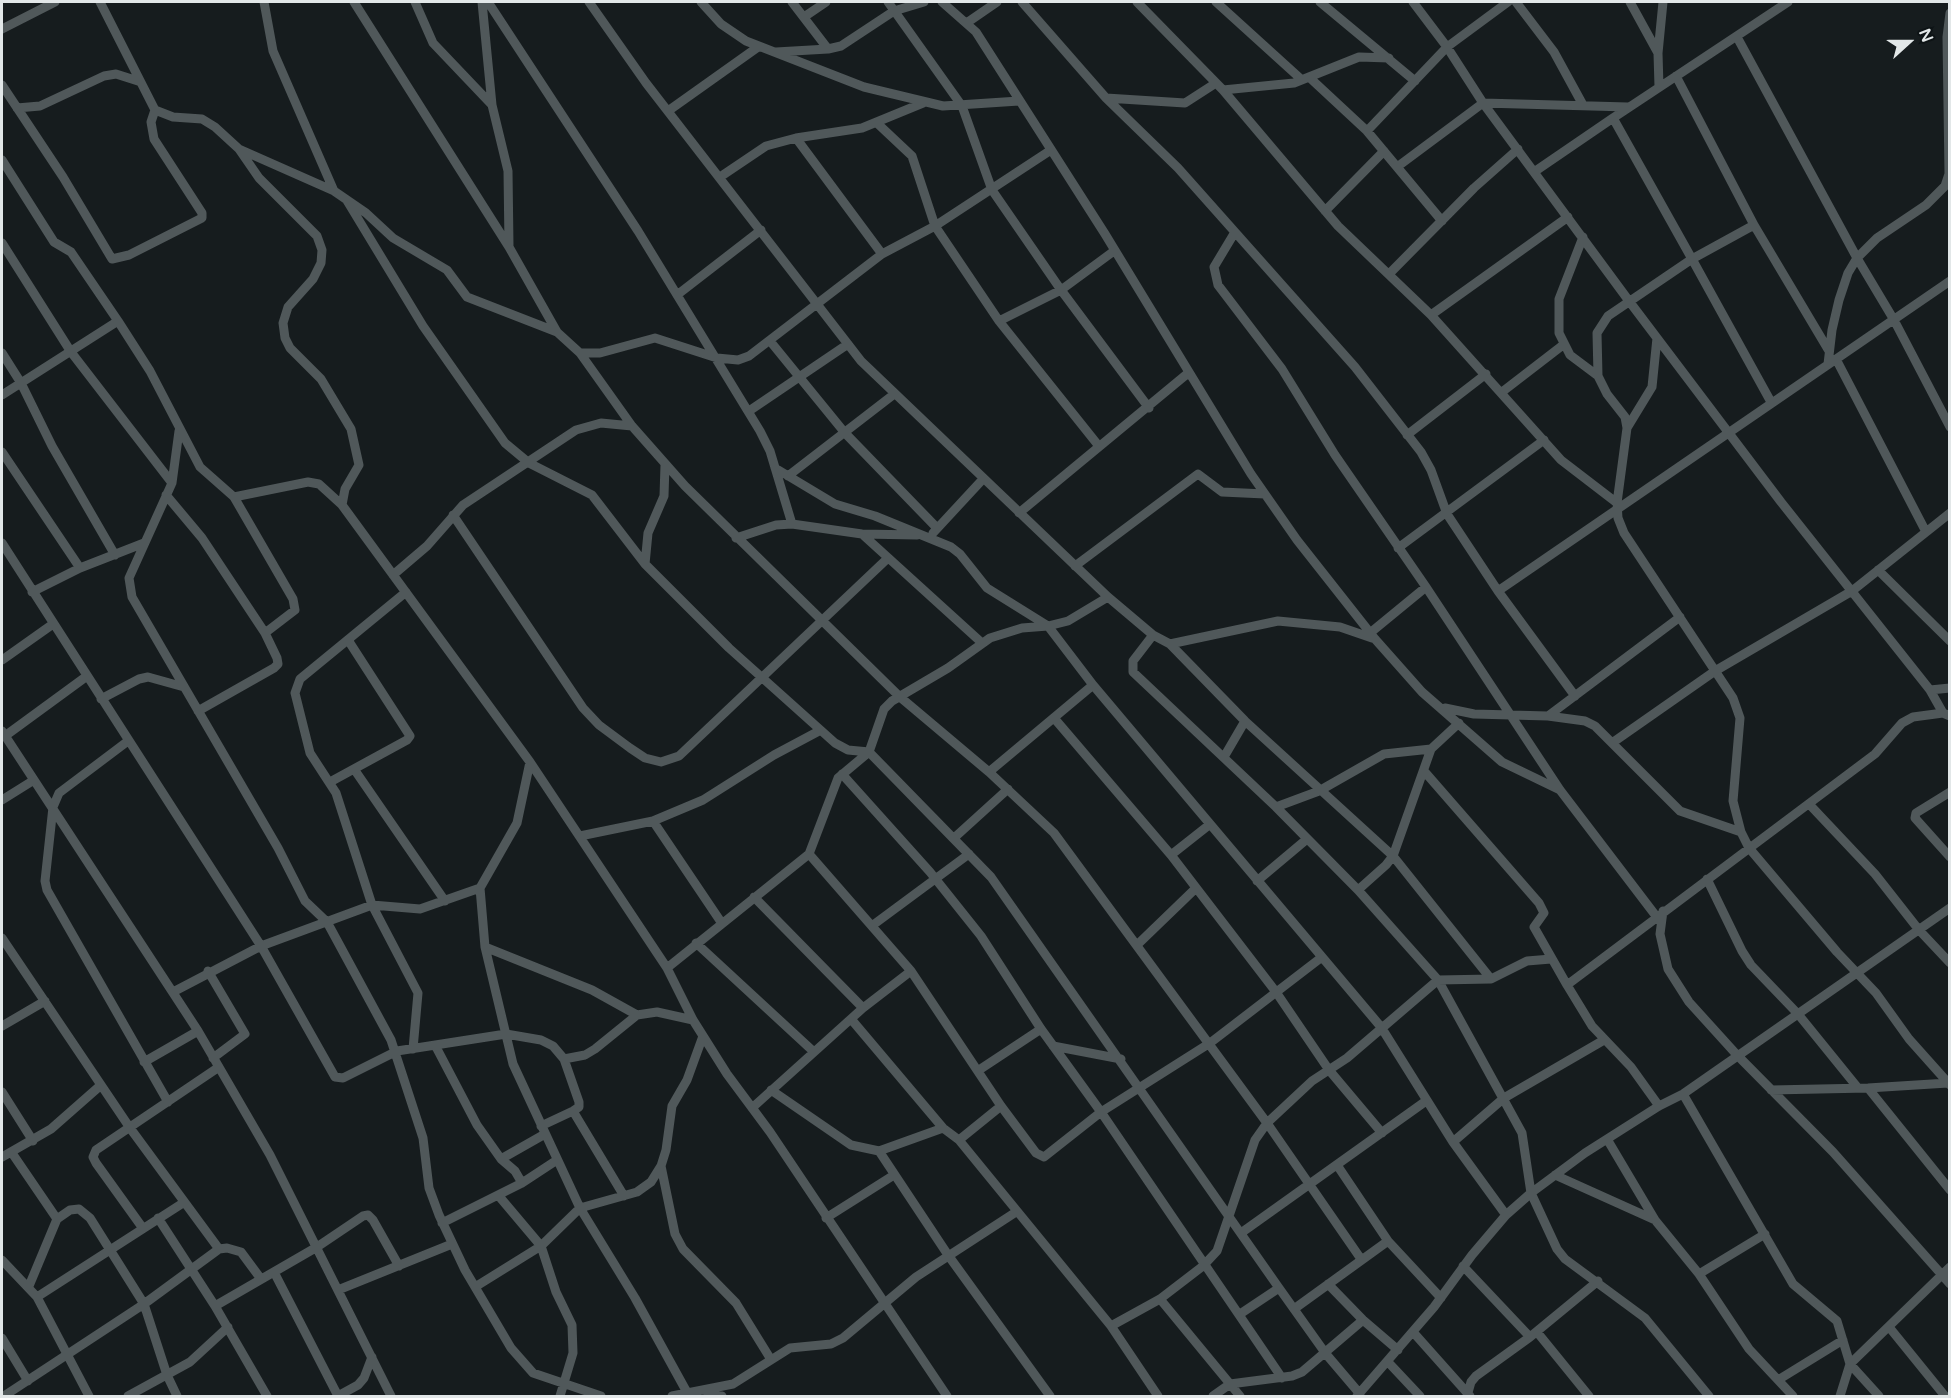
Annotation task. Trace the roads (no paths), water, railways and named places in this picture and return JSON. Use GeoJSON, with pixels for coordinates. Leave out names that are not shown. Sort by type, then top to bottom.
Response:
{"type":"FeatureCollection","features":[{"type":"Feature","properties":{"kind":"street"},"geometry":{"type":"LineString","coordinates":[[2,29],[6,24],[55,2]]}},
{"type":"Feature","properties":{"kind":"street"},"geometry":{"type":"LineString","coordinates":[[100,2],[138,81],[155,110],[173,117],[202,119],[239,149],[334,191],[366,213],[393,238],[447,270],[467,297],[557,332]]}},
{"type":"Feature","properties":{"kind":"street"},"geometry":{"type":"LineString","coordinates":[[264,2],[276,59],[334,191]]}},
{"type":"Feature","properties":{"kind":"street"},"geometry":{"type":"LineString","coordinates":[[354,2],[509,247],[557,332],[580,353],[632,426],[664,465],[736,538],[900,697],[989,772],[1054,833],[1210,1043],[1361,1259]]}},
{"type":"Feature","properties":{"kind":"street"},"geometry":{"type":"LineString","coordinates":[[415,2],[433,43],[492,105]]}},
{"type":"Feature","properties":{"kind":"street"},"geometry":{"type":"LineString","coordinates":[[482,2],[492,105],[508,171],[509,247]]}},
{"type":"Feature","properties":{"kind":"street"},"geometry":{"type":"LineString","coordinates":[[489,2],[749,411],[770,451],[792,524]]}},
{"type":"Feature","properties":{"kind":"street"},"geometry":{"type":"LineString","coordinates":[[589,2],[668,111],[818,302],[848,344],[893,395],[1108,597],[1153,635],[1170,644],[1245,721],[1319,791],[1393,856],[1491,979]]}},
{"type":"Feature","properties":{"kind":"street"},"geometry":{"type":"LineString","coordinates":[[701,2],[732,33],[771,52],[864,87],[923,103],[962,106],[1019,101]]}},
{"type":"Feature","properties":{"kind":"street"},"geometry":{"type":"LineString","coordinates":[[792,2],[828,49]]}},
{"type":"Feature","properties":{"kind":"street"},"geometry":{"type":"LineString","coordinates":[[804,17],[826,2]]}},
{"type":"Feature","properties":{"kind":"street"},"geometry":{"type":"LineString","coordinates":[[888,2],[962,106],[992,190],[1061,290],[1149,408]]}},
{"type":"Feature","properties":{"kind":"street"},"geometry":{"type":"LineString","coordinates":[[771,52],[828,49],[850,41],[894,11],[924,2]]}},
{"type":"Feature","properties":{"kind":"street"},"geometry":{"type":"LineString","coordinates":[[942,2],[968,22],[1114,251],[1187,374],[1265,494],[1373,636],[1422,692],[1442,707],[1502,762],[1560,790]]}},
{"type":"Feature","properties":{"kind":"street"},"geometry":{"type":"LineString","coordinates":[[968,22],[997,2]]}},
{"type":"Feature","properties":{"kind":"street"},"geometry":{"type":"LineString","coordinates":[[1022,2],[1106,98],[1178,168],[1355,367],[1431,470],[1447,514],[1498,591],[1575,696]]}},
{"type":"Feature","properties":{"kind":"street"},"geometry":{"type":"LineString","coordinates":[[1137,2],[1219,87],[1325,211],[1431,315],[1503,392],[1561,460],[1617,505]]}},
{"type":"Feature","properties":{"kind":"street"},"geometry":{"type":"LineString","coordinates":[[1216,2],[1367,131],[1442,221]]}},
{"type":"Feature","properties":{"kind":"street"},"geometry":{"type":"LineString","coordinates":[[1320,2],[1416,81]]}},
{"type":"Feature","properties":{"kind":"street"},"geometry":{"type":"LineString","coordinates":[[1413,2],[1447,47],[1483,103],[1629,302],[1947,715]]}},
{"type":"Feature","properties":{"kind":"street"},"geometry":{"type":"LineString","coordinates":[[1367,131],[1447,47],[1508,2]]}},
{"type":"Feature","properties":{"kind":"street"},"geometry":{"type":"LineString","coordinates":[[1516,2],[1554,52],[1583,105]]}},
{"type":"Feature","properties":{"kind":"street"},"geometry":{"type":"LineString","coordinates":[[1630,2],[1658,53]]}},
{"type":"Feature","properties":{"kind":"street"},"geometry":{"type":"LineString","coordinates":[[1659,87],[1658,53],[1663,2]]}},
{"type":"Feature","properties":{"kind":"street"},"geometry":{"type":"LineString","coordinates":[[1662,15],[1669,2]]}},
{"type":"Feature","properties":{"kind":"street"},"geometry":{"type":"LineString","coordinates":[[1534,172],[1788,2]]}},
{"type":"Feature","properties":{"kind":"street"},"geometry":{"type":"LineString","coordinates":[[1829,351],[1839,300],[1848,273],[1857,258],[1890,227],[1939,195],[1949,174],[1947,37],[1950,13]]}},
{"type":"Feature","properties":{"kind":"street"},"geometry":{"type":"LineString","coordinates":[[1737,37],[1949,424]]}},
{"type":"Feature","properties":{"kind":"street"},"geometry":{"type":"LineString","coordinates":[[668,111],[758,46]]}},
{"type":"Feature","properties":{"kind":"street"},"geometry":{"type":"LineString","coordinates":[[1106,98],[1185,103],[1219,87],[1278,86],[1306,79],[1347,59],[1374,56],[1389,58]]}},
{"type":"Feature","properties":{"kind":"street"},"geometry":{"type":"LineString","coordinates":[[17,108],[40,106],[104,76],[116,74],[138,81]]}},
{"type":"Feature","properties":{"kind":"street"},"geometry":{"type":"LineString","coordinates":[[1676,76],[1754,225],[1829,351],[1832,362],[1925,530]]}},
{"type":"Feature","properties":{"kind":"street"},"geometry":{"type":"LineString","coordinates":[[2,85],[63,177],[112,259],[129,255],[202,218],[202,213],[154,140],[151,122],[155,110]]}},
{"type":"Feature","properties":{"kind":"street"},"geometry":{"type":"LineString","coordinates":[[720,177],[766,146],[796,138],[878,124],[923,103]]}},
{"type":"Feature","properties":{"kind":"street"},"geometry":{"type":"LineString","coordinates":[[1397,167],[1483,103],[1628,107]]}},
{"type":"Feature","properties":{"kind":"street"},"geometry":{"type":"LineString","coordinates":[[1613,118],[1771,402]]}},
{"type":"Feature","properties":{"kind":"street"},"geometry":{"type":"LineString","coordinates":[[878,124],[912,156],[935,226],[999,321],[1098,445]]}},
{"type":"Feature","properties":{"kind":"street"},"geometry":{"type":"LineString","coordinates":[[796,138],[882,254]]}},
{"type":"Feature","properties":{"kind":"street"},"geometry":{"type":"LineString","coordinates":[[239,149],[259,178],[309,226],[322,250],[321,263],[312,279],[288,307],[283,322],[285,338],[290,348],[321,379],[351,429],[359,465],[345,489],[342,505]]}},
{"type":"Feature","properties":{"kind":"street"},"geometry":{"type":"LineString","coordinates":[[1390,273],[1518,149]]}},
{"type":"Feature","properties":{"kind":"street"},"geometry":{"type":"LineString","coordinates":[[580,353],[600,353],[655,338],[717,358],[738,360],[749,356],[882,254],[935,226],[1051,150]]}},
{"type":"Feature","properties":{"kind":"street"},"geometry":{"type":"LineString","coordinates":[[1325,211],[1384,151]]}},
{"type":"Feature","properties":{"kind":"street"},"geometry":{"type":"LineString","coordinates":[[2,160],[54,242],[71,252],[118,321],[150,370],[179,431],[204,472],[234,497],[296,605],[295,610],[265,633]]}},
{"type":"Feature","properties":{"kind":"street"},"geometry":{"type":"LineString","coordinates":[[346,199],[423,326],[497,434],[529,463],[592,495],[645,564],[762,680],[819,731],[849,750],[869,752],[992,877],[1294,1310],[1358,1395],[1441,1298],[1463,1266],[1506,1215],[1531,1193],[1607,1139],[1659,1106],[1683,1094],[1950,908]]}},
{"type":"Feature","properties":{"kind":"street"},"geometry":{"type":"LineString","coordinates":[[1431,315],[1568,217]]}},
{"type":"Feature","properties":{"kind":"street"},"geometry":{"type":"LineString","coordinates":[[1754,225],[1692,259],[1602,322],[1597,333],[1598,376],[1607,394],[1625,417],[1627,428],[1617,505],[1618,518],[1624,533],[1733,699],[1740,718],[1733,801],[1741,832],[1749,848],[1888,1008],[1909,1040],[1949,1084]]}},
{"type":"Feature","properties":{"kind":"street"},"geometry":{"type":"LineString","coordinates":[[677,295],[761,230]]}},
{"type":"Feature","properties":{"kind":"street"},"geometry":{"type":"LineString","coordinates":[[1235,232],[1214,267],[1218,285],[1282,369],[1335,454],[1426,586],[1560,790],[1660,914],[1663,950],[1674,983],[1737,1055],[1833,1152],[1950,1284]]}},
{"type":"Feature","properties":{"kind":"street"},"geometry":{"type":"LineString","coordinates":[[1582,237],[1559,299],[1557,313],[1563,345],[1570,354],[1598,376]]}},
{"type":"Feature","properties":{"kind":"street"},"geometry":{"type":"LineString","coordinates":[[2,243],[71,352],[172,483]]}},
{"type":"Feature","properties":{"kind":"street"},"geometry":{"type":"LineString","coordinates":[[999,321],[1061,290],[1114,251]]}},
{"type":"Feature","properties":{"kind":"street"},"geometry":{"type":"LineString","coordinates":[[1498,591],[1617,505],[1950,281]]}},
{"type":"Feature","properties":{"kind":"street"},"geometry":{"type":"LineString","coordinates":[[2,395],[118,321]]}},
{"type":"Feature","properties":{"kind":"street"},"geometry":{"type":"LineString","coordinates":[[1627,428],[1652,387],[1657,338]]}},
{"type":"Feature","properties":{"kind":"street"},"geometry":{"type":"LineString","coordinates":[[770,341],[845,433],[937,528]]}},
{"type":"Feature","properties":{"kind":"street"},"geometry":{"type":"LineString","coordinates":[[749,411],[848,344]]}},
{"type":"Feature","properties":{"kind":"street"},"geometry":{"type":"LineString","coordinates":[[1503,392],[1563,345]]}},
{"type":"Feature","properties":{"kind":"street"},"geometry":{"type":"LineString","coordinates":[[2,353],[21,383],[51,446],[115,555]]}},
{"type":"Feature","properties":{"kind":"street"},"geometry":{"type":"LineString","coordinates":[[1019,513],[1098,445],[1149,408],[1187,374]]}},
{"type":"Feature","properties":{"kind":"street"},"geometry":{"type":"LineString","coordinates":[[1407,435],[1486,374]]}},
{"type":"Feature","properties":{"kind":"street"},"geometry":{"type":"LineString","coordinates":[[788,476],[893,395]]}},
{"type":"Feature","properties":{"kind":"street"},"geometry":{"type":"LineString","coordinates":[[393,575],[427,546],[453,515],[474,496],[589,425],[632,426]]}},
{"type":"Feature","properties":{"kind":"street"},"geometry":{"type":"LineString","coordinates":[[179,431],[172,483],[129,578],[129,586],[184,687],[278,848],[305,901],[327,921],[397,1051],[423,1138],[429,1188],[442,1223],[510,1348],[533,1373],[601,1396]]}},
{"type":"Feature","properties":{"kind":"street"},"geometry":{"type":"LineString","coordinates":[[1398,548],[1447,514],[1544,440]]}},
{"type":"Feature","properties":{"kind":"street"},"geometry":{"type":"LineString","coordinates":[[2,452],[80,568]]}},
{"type":"Feature","properties":{"kind":"street"},"geometry":{"type":"LineString","coordinates":[[645,564],[648,532],[664,496],[664,465]]}},
{"type":"Feature","properties":{"kind":"street"},"geometry":{"type":"LineString","coordinates":[[776,468],[836,504],[875,516],[925,536],[960,555],[987,588],[1048,626],[1093,685],[1209,825],[1381,1027],[1453,1142],[1506,1215]]}},
{"type":"Feature","properties":{"kind":"street"},"geometry":{"type":"LineString","coordinates":[[1075,566],[1198,474],[1222,492],[1265,494]]}},
{"type":"Feature","properties":{"kind":"street"},"geometry":{"type":"LineString","coordinates":[[736,538],[776,525],[792,524],[862,534],[925,536],[937,528],[983,479]]}},
{"type":"Feature","properties":{"kind":"street"},"geometry":{"type":"LineString","coordinates":[[234,497],[308,482],[319,484],[342,505],[530,762],[667,968],[693,1020],[726,1074],[752,1108],[947,1396]]}},
{"type":"Feature","properties":{"kind":"street"},"geometry":{"type":"LineString","coordinates":[[166,495],[202,538],[265,633],[278,664],[198,711]]}},
{"type":"Feature","properties":{"kind":"street"},"geometry":{"type":"LineString","coordinates":[[1612,744],[1715,671],[1852,591],[1925,530],[1950,513]]}},
{"type":"Feature","properties":{"kind":"street"},"geometry":{"type":"LineString","coordinates":[[453,515],[583,708],[599,724],[645,758],[661,762],[679,756],[762,680],[820,619],[888,558]]}},
{"type":"Feature","properties":{"kind":"street"},"geometry":{"type":"LineString","coordinates":[[862,534],[982,643]]}},
{"type":"Feature","properties":{"kind":"street"},"geometry":{"type":"LineString","coordinates":[[33,592],[80,568],[144,543]]}},
{"type":"Feature","properties":{"kind":"street"},"geometry":{"type":"LineString","coordinates":[[3,548],[261,946],[335,1077],[343,1078],[397,1051],[506,1034],[541,1040],[553,1046],[564,1059],[579,1107],[501,1159]]}},
{"type":"Feature","properties":{"kind":"street"},"geometry":{"type":"LineString","coordinates":[[1878,570],[1950,641]]}},
{"type":"Feature","properties":{"kind":"street"},"geometry":{"type":"LineString","coordinates":[[1373,636],[1426,586]]}},
{"type":"Feature","properties":{"kind":"street"},"geometry":{"type":"LineString","coordinates":[[406,592],[300,679],[295,693],[310,753],[340,803],[372,904],[418,993],[413,1049]]}},
{"type":"Feature","properties":{"kind":"street"},"geometry":{"type":"LineString","coordinates":[[667,968],[721,922],[809,854],[828,800],[842,774],[869,752],[884,709],[997,635],[1022,627],[1048,626],[1068,621],[1108,597]]}},
{"type":"Feature","properties":{"kind":"street"},"geometry":{"type":"LineString","coordinates":[[1548,716],[1680,617]]}},
{"type":"Feature","properties":{"kind":"street"},"geometry":{"type":"LineString","coordinates":[[1170,644],[1278,621],[1340,627],[1373,636]]}},
{"type":"Feature","properties":{"kind":"street"},"geometry":{"type":"LineString","coordinates":[[2,660],[53,624]]}},
{"type":"Feature","properties":{"kind":"street"},"geometry":{"type":"LineString","coordinates":[[1153,635],[1133,661],[1133,672],[1307,838],[1358,890],[1438,980],[1522,1133],[1531,1193],[1557,1249],[1565,1259],[1598,1281],[1645,1318],[1709,1396]]}},
{"type":"Feature","properties":{"kind":"street"},"geometry":{"type":"LineString","coordinates":[[330,783],[407,740],[410,736],[348,640]]}},
{"type":"Feature","properties":{"kind":"street"},"geometry":{"type":"LineString","coordinates":[[87,676],[3,734],[198,1031],[270,1155],[392,1396]]}},
{"type":"Feature","properties":{"kind":"street"},"geometry":{"type":"LineString","coordinates":[[101,699],[139,679],[148,677],[184,687]]}},
{"type":"Feature","properties":{"kind":"street"},"geometry":{"type":"LineString","coordinates":[[989,772],[1093,685]]}},
{"type":"Feature","properties":{"kind":"street"},"geometry":{"type":"LineString","coordinates":[[1930,690],[1950,688]]}},
{"type":"Feature","properties":{"kind":"street"},"geometry":{"type":"LineString","coordinates":[[1442,707],[1474,714],[1548,716],[1585,721],[1594,726],[1680,810],[1741,832]]}},
{"type":"Feature","properties":{"kind":"street"},"geometry":{"type":"LineString","coordinates":[[1567,985],[1875,754],[1902,723],[1913,717],[1947,715]]}},
{"type":"Feature","properties":{"kind":"street"},"geometry":{"type":"LineString","coordinates":[[1054,718],[1171,855],[1276,992],[1329,1070],[1382,1133]]}},
{"type":"Feature","properties":{"kind":"street"},"geometry":{"type":"LineString","coordinates":[[1224,757],[1245,721]]}},
{"type":"Feature","properties":{"kind":"street"},"geometry":{"type":"LineString","coordinates":[[1358,890],[1393,856],[1431,749],[1459,723]]}},
{"type":"Feature","properties":{"kind":"street"},"geometry":{"type":"LineString","coordinates":[[580,836],[653,821],[703,800],[774,755],[819,731]]}},
{"type":"Feature","properties":{"kind":"street"},"geometry":{"type":"LineString","coordinates":[[128,741],[65,786],[53,807],[45,881],[47,890],[168,1101]]}},
{"type":"Feature","properties":{"kind":"street"},"geometry":{"type":"LineString","coordinates":[[1276,807],[1319,791],[1384,754],[1431,749]]}},
{"type":"Feature","properties":{"kind":"street"},"geometry":{"type":"LineString","coordinates":[[530,762],[517,823],[480,888],[485,947],[506,1034],[515,1070],[580,1208],[635,1298],[687,1394]]}},
{"type":"Feature","properties":{"kind":"street"},"geometry":{"type":"LineString","coordinates":[[354,769],[445,901]]}},
{"type":"Feature","properties":{"kind":"street"},"geometry":{"type":"LineString","coordinates":[[1424,771],[1543,909],[1544,914],[1534,927],[1551,959],[1604,1040],[1631,1067],[1659,1106]]}},
{"type":"Feature","properties":{"kind":"street"},"geometry":{"type":"LineString","coordinates":[[842,774],[936,879],[994,955],[1041,1029],[1101,1112],[1203,1266],[1240,1314],[1282,1378]]}},
{"type":"Feature","properties":{"kind":"street"},"geometry":{"type":"LineString","coordinates":[[2,800],[34,780]]}},
{"type":"Feature","properties":{"kind":"street"},"geometry":{"type":"LineString","coordinates":[[954,838],[1008,789]]}},
{"type":"Feature","properties":{"kind":"street"},"geometry":{"type":"LineString","coordinates":[[1950,792],[1916,813],[1915,818],[1950,857]]}},
{"type":"Feature","properties":{"kind":"street"},"geometry":{"type":"LineString","coordinates":[[1809,804],[1881,880],[1918,930],[1950,963]]}},
{"type":"Feature","properties":{"kind":"street"},"geometry":{"type":"LineString","coordinates":[[653,821],[721,922]]}},
{"type":"Feature","properties":{"kind":"street"},"geometry":{"type":"LineString","coordinates":[[1171,855],[1209,825]]}},
{"type":"Feature","properties":{"kind":"street"},"geometry":{"type":"LineString","coordinates":[[1257,881],[1307,838]]}},
{"type":"Feature","properties":{"kind":"street"},"geometry":{"type":"LineString","coordinates":[[809,854],[912,971],[1001,1106],[1036,1153],[1044,1157],[1101,1112],[1210,1043],[1322,957]]}},
{"type":"Feature","properties":{"kind":"street"},"geometry":{"type":"LineString","coordinates":[[873,925],[969,854]]}},
{"type":"Feature","properties":{"kind":"street"},"geometry":{"type":"LineString","coordinates":[[1707,879],[1742,951],[1762,978],[1798,1014],[1858,1088]]}},
{"type":"Feature","properties":{"kind":"street"},"geometry":{"type":"LineString","coordinates":[[173,992],[208,971],[261,946],[372,904],[420,909],[480,888]]}},
{"type":"Feature","properties":{"kind":"street"},"geometry":{"type":"LineString","coordinates":[[1137,945],[1195,889]]}},
{"type":"Feature","properties":{"kind":"street"},"geometry":{"type":"LineString","coordinates":[[754,897],[863,1008]]}},
{"type":"Feature","properties":{"kind":"street"},"geometry":{"type":"LineString","coordinates":[[2,938],[130,1128],[219,1249]]}},
{"type":"Feature","properties":{"kind":"street"},"geometry":{"type":"LineString","coordinates":[[696,943],[814,1052]]}},
{"type":"Feature","properties":{"kind":"street"},"geometry":{"type":"LineString","coordinates":[[485,947],[592,990],[637,1015]]}},
{"type":"Feature","properties":{"kind":"street"},"geometry":{"type":"LineString","coordinates":[[1111,1326],[1160,1299],[1203,1266],[1217,1251],[1224,1238],[1229,1214],[1255,1140],[1267,1123],[1311,1081],[1329,1070],[1438,980],[1491,979],[1527,961],[1551,959]]}},
{"type":"Feature","properties":{"kind":"street"},"geometry":{"type":"LineString","coordinates":[[208,971],[244,1034],[213,1058]]}},
{"type":"Feature","properties":{"kind":"street"},"geometry":{"type":"LineString","coordinates":[[752,1108],[863,1008],[912,971]]}},
{"type":"Feature","properties":{"kind":"street"},"geometry":{"type":"LineString","coordinates":[[2,1026],[45,1001]]}},
{"type":"Feature","properties":{"kind":"street"},"geometry":{"type":"LineString","coordinates":[[564,1059],[585,1055],[595,1049],[637,1015],[657,1012],[693,1020]]}},
{"type":"Feature","properties":{"kind":"street"},"geometry":{"type":"LineString","coordinates":[[851,1019],[943,1128],[959,1140],[1111,1326],[1158,1396]]}},
{"type":"Feature","properties":{"kind":"street"},"geometry":{"type":"LineString","coordinates":[[979,1070],[1041,1029]]}},
{"type":"Feature","properties":{"kind":"street"},"geometry":{"type":"LineString","coordinates":[[144,1062],[198,1031]]}},
{"type":"Feature","properties":{"kind":"street"},"geometry":{"type":"LineString","coordinates":[[475,1287],[541,1246],[580,1208],[638,1192],[651,1182],[661,1166],[672,1106],[687,1080],[703,1036]]}},
{"type":"Feature","properties":{"kind":"street"},"geometry":{"type":"LineString","coordinates":[[1453,1142],[1504,1098],[1604,1040]]}},
{"type":"Feature","properties":{"kind":"street"},"geometry":{"type":"LineString","coordinates":[[435,1045],[477,1125],[501,1159],[515,1171],[522,1183]]}},
{"type":"Feature","properties":{"kind":"street"},"geometry":{"type":"LineString","coordinates":[[1053,1046],[1121,1059]]}},
{"type":"Feature","properties":{"kind":"street"},"geometry":{"type":"LineString","coordinates":[[142,1227],[93,1157],[96,1150],[219,1067]]}},
{"type":"Feature","properties":{"kind":"street"},"geometry":{"type":"LineString","coordinates":[[1771,1090],[1949,1084]]}},
{"type":"Feature","properties":{"kind":"street"},"geometry":{"type":"LineString","coordinates":[[57,1219],[5,1154],[33,1141],[51,1129],[101,1085]]}},
{"type":"Feature","properties":{"kind":"street"},"geometry":{"type":"LineString","coordinates":[[1868,1088],[1950,1190]]}},
{"type":"Feature","properties":{"kind":"street"},"geometry":{"type":"LineString","coordinates":[[771,1090],[851,1145],[879,1151],[943,1128]]}},
{"type":"Feature","properties":{"kind":"street"},"geometry":{"type":"LineString","coordinates":[[2,1092],[33,1141]]}},
{"type":"Feature","properties":{"kind":"street"},"geometry":{"type":"LineString","coordinates":[[1683,1094],[1793,1284],[1834,1316],[1841,1329],[1850,1364],[1879,1396]]}},
{"type":"Feature","properties":{"kind":"street"},"geometry":{"type":"LineString","coordinates":[[1241,1233],[1426,1101]]}},
{"type":"Feature","properties":{"kind":"street"},"geometry":{"type":"LineString","coordinates":[[959,1140],[1001,1106]]}},
{"type":"Feature","properties":{"kind":"street"},"geometry":{"type":"LineString","coordinates":[[573,1111],[624,1196]]}},
{"type":"Feature","properties":{"kind":"street"},"geometry":{"type":"LineString","coordinates":[[1607,1139],[1655,1220],[1699,1274],[1742,1339],[1793,1396]]}},
{"type":"Feature","properties":{"kind":"street"},"geometry":{"type":"LineString","coordinates":[[879,1151],[948,1254],[1050,1396]]}},
{"type":"Feature","properties":{"kind":"street"},"geometry":{"type":"LineString","coordinates":[[442,1223],[522,1183],[557,1160]]}},
{"type":"Feature","properties":{"kind":"street"},"geometry":{"type":"LineString","coordinates":[[1337,1165],[1388,1241],[1441,1298]]}},
{"type":"Feature","properties":{"kind":"street"},"geometry":{"type":"LineString","coordinates":[[661,1166],[675,1234],[683,1249],[736,1303],[770,1358]]}},
{"type":"Feature","properties":{"kind":"street"},"geometry":{"type":"LineString","coordinates":[[826,1218],[894,1175]]}},
{"type":"Feature","properties":{"kind":"street"},"geometry":{"type":"LineString","coordinates":[[1555,1175],[1655,1220]]}},
{"type":"Feature","properties":{"kind":"street"},"geometry":{"type":"LineString","coordinates":[[498,1195],[541,1246],[556,1292],[572,1324],[573,1353],[562,1382],[560,1396]]}},
{"type":"Feature","properties":{"kind":"street"},"geometry":{"type":"LineString","coordinates":[[37,1297],[111,1250],[142,1227],[183,1203]]}},
{"type":"Feature","properties":{"kind":"street"},"geometry":{"type":"LineString","coordinates":[[29,1286],[57,1219],[70,1210],[79,1209],[90,1218],[144,1304],[167,1375],[177,1396]]}},
{"type":"Feature","properties":{"kind":"street"},"geometry":{"type":"LineString","coordinates":[[672,1396],[733,1384],[770,1358],[790,1348],[831,1344],[843,1338],[948,1254],[1016,1212]]}},
{"type":"Feature","properties":{"kind":"street"},"geometry":{"type":"LineString","coordinates":[[215,1305],[317,1247],[363,1216],[368,1215],[399,1266]]}},
{"type":"Feature","properties":{"kind":"street"},"geometry":{"type":"LineString","coordinates":[[158,1218],[215,1305],[267,1396]]}},
{"type":"Feature","properties":{"kind":"street"},"geometry":{"type":"LineString","coordinates":[[1699,1274],[1765,1234]]}},
{"type":"Feature","properties":{"kind":"street"},"geometry":{"type":"LineString","coordinates":[[1294,1310],[1388,1241]]}},
{"type":"Feature","properties":{"kind":"street"},"geometry":{"type":"LineString","coordinates":[[339,1290],[452,1244]]}},
{"type":"Feature","properties":{"kind":"street"},"geometry":{"type":"LineString","coordinates":[[4,1396],[144,1304],[219,1249],[227,1248],[241,1252],[261,1279]]}},
{"type":"Feature","properties":{"kind":"street"},"geometry":{"type":"LineString","coordinates":[[2,1260],[37,1297],[89,1396]]}},
{"type":"Feature","properties":{"kind":"street"},"geometry":{"type":"LineString","coordinates":[[1463,1266],[1534,1334],[1589,1396]]}},
{"type":"Feature","properties":{"kind":"street"},"geometry":{"type":"LineString","coordinates":[[1840,1396],[1850,1364],[1950,1267]]}},
{"type":"Feature","properties":{"kind":"street"},"geometry":{"type":"LineString","coordinates":[[274,1272],[338,1396],[358,1385],[364,1378],[372,1357]]}},
{"type":"Feature","properties":{"kind":"street"},"geometry":{"type":"LineString","coordinates":[[1468,1396],[1471,1382],[1476,1376],[1534,1334],[1598,1281]]}},
{"type":"Feature","properties":{"kind":"street"},"geometry":{"type":"LineString","coordinates":[[1328,1284],[1398,1350]]}},
{"type":"Feature","properties":{"kind":"street"},"geometry":{"type":"LineString","coordinates":[[1240,1314],[1279,1288]]}},
{"type":"Feature","properties":{"kind":"street"},"geometry":{"type":"LineString","coordinates":[[1160,1299],[1240,1396]]}},
{"type":"Feature","properties":{"kind":"street"},"geometry":{"type":"LineString","coordinates":[[1213,1396],[1230,1384],[1282,1378],[1302,1372],[1364,1320]]}},
{"type":"Feature","properties":{"kind":"street"},"geometry":{"type":"LineString","coordinates":[[128,1396],[190,1362],[228,1327]]}},
{"type":"Feature","properties":{"kind":"street"},"geometry":{"type":"LineString","coordinates":[[1889,1327],[1945,1396]]}},
{"type":"Feature","properties":{"kind":"street"},"geometry":{"type":"LineString","coordinates":[[1413,1332],[1468,1396]]}},
{"type":"Feature","properties":{"kind":"street"},"geometry":{"type":"LineString","coordinates":[[2,1338],[28,1381]]}},
{"type":"Feature","properties":{"kind":"street"},"geometry":{"type":"LineString","coordinates":[[1778,1380],[1843,1340]]}},
{"type":"Feature","properties":{"kind":"street"},"geometry":{"type":"LineString","coordinates":[[1388,1362],[1420,1396]]}},
{"type":"Feature","properties":{"kind":"street"},"geometry":{"type":"LineString","coordinates":[[700,1389],[722,1396]]}}]}
